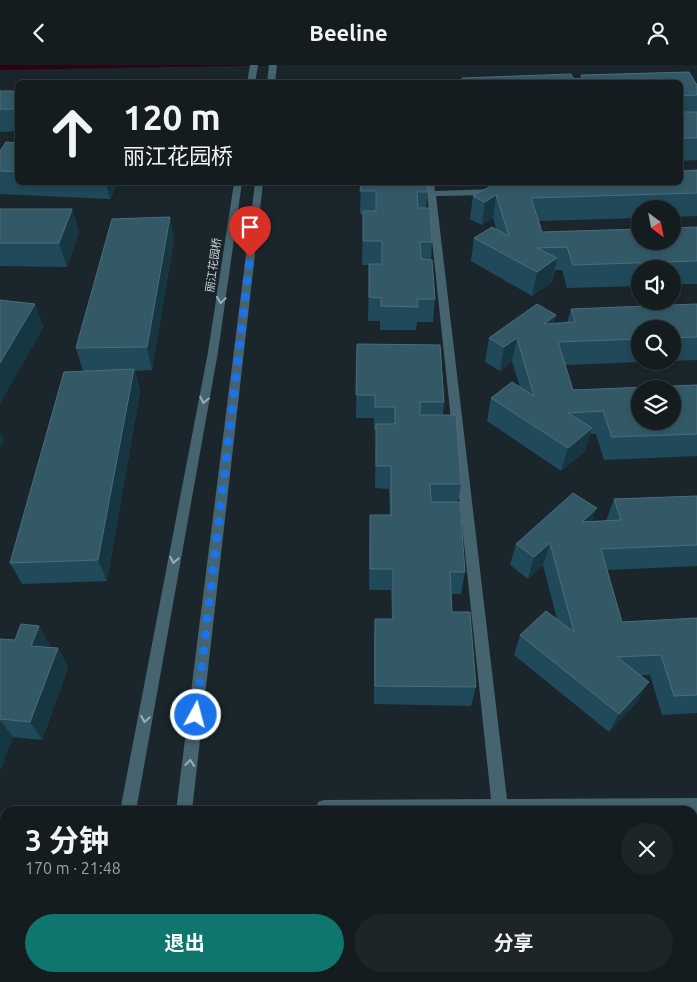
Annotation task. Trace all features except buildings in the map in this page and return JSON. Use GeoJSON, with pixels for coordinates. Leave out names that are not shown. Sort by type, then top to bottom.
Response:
{"type":"FeatureCollection","features":[{"type":"Feature","properties":{"kind":"street"},"geometry":{"type":"LineString","coordinates":[[252,80],[254,65]]}},
{"type":"Feature","properties":{"kind":"street"},"geometry":{"type":"LineString","coordinates":[[271,80],[273,65]]}},
{"type":"Feature","properties":{"kind":"street"},"geometry":{"type":"LineString","coordinates":[[548,80],[605,79]]}},
{"type":"Feature","properties":{"kind":"street","name":"丽江花园桥"},"geometry":{"type":"LineString","coordinates":[[129,806],[213,352],[238,185]]}},
{"type":"Feature","properties":{"kind":"street"},"geometry":{"type":"LineString","coordinates":[[185,806],[259,185]]}},
{"type":"Feature","properties":{"kind":"street"},"geometry":{"type":"LineString","coordinates":[[500,192],[431,188],[500,806]]}},
{"type":"Feature","properties":{"kind":"shaded area"},"geometry":{"type":"Polygon","coordinates":[[[0,65],[288,65],[0,70],[0,65]]]}},
{"type":"Feature","properties":{"kind":"route"},"geometry":{"type":"LineString","coordinates":[[196,715],[250,257]]}}]}
